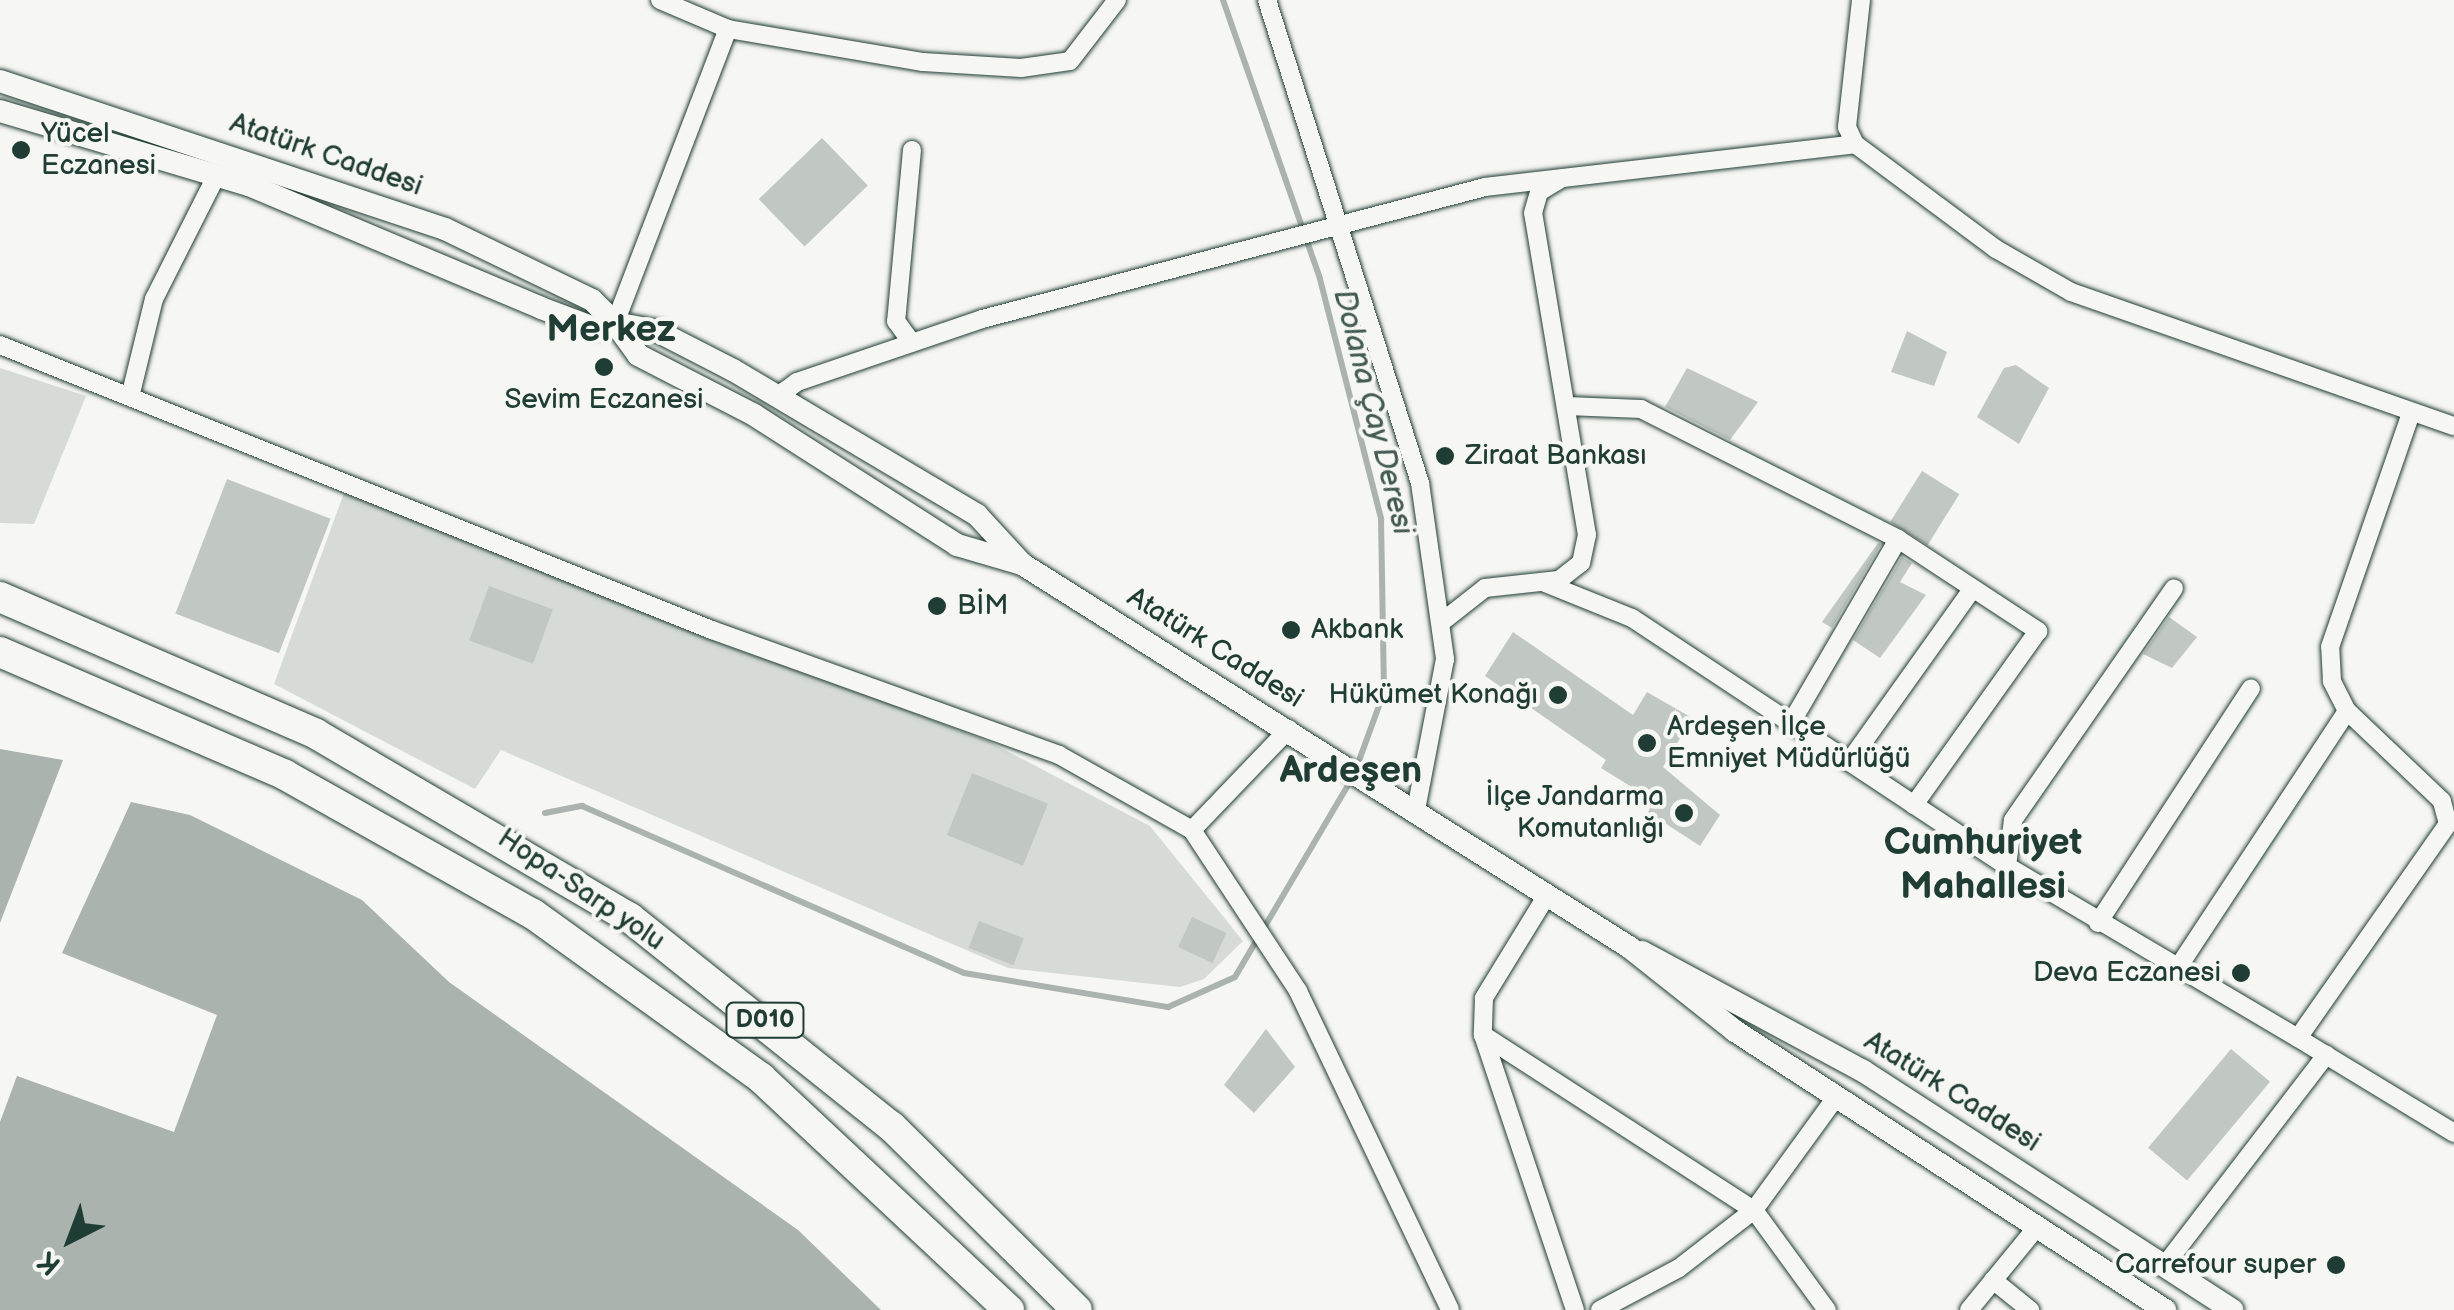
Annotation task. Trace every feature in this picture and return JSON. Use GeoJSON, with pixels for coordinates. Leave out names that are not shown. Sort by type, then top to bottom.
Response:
{"type":"FeatureCollection","features":[{"type":"Feature","properties":{"kind":"highway","name":"Hopa-Sarp yolu"},"geometry":{"type":"LineString","coordinates":[[0,597],[155,658],[411,783],[630,918],[804,1050],[1077,1310]]}},
{"type":"Feature","properties":{"kind":"highway","name":"Hopa-Sarp yolu"},"geometry":{"type":"LineString","coordinates":[[0,652],[171,722],[386,831],[548,924],[761,1078],[1009,1310]]}},
{"type":"Feature","properties":{"kind":"main road","name":"Atatürk Caddesi"},"geometry":{"type":"LineString","coordinates":[[0,81],[427,222],[592,300],[638,354],[754,415],[957,544],[1022,564],[1317,745],[1629,948],[1836,1097],[2166,1310]]}},
{"type":"Feature","properties":{"kind":"main road","name":"Atatürk Caddesi"},"geometry":{"type":"LineString","coordinates":[[0,112],[337,216],[594,328],[614,323],[657,331],[977,515],[1022,564]]}},
{"type":"Feature","properties":{"kind":"main road","name":"Atatürk Caddesi"},"geometry":{"type":"LineString","coordinates":[[1629,948],[1753,1005],[2232,1310]]}},
{"type":"Feature","properties":{"kind":"street"},"geometry":{"type":"LineString","coordinates":[[660,0],[728,29],[923,62],[1022,68],[1070,61],[1117,0]]}},
{"type":"Feature","properties":{"kind":"street"},"geometry":{"type":"LineString","coordinates":[[1267,0],[1331,227],[1420,483],[1443,621],[1434,748],[1416,810]]}},
{"type":"Feature","properties":{"kind":"street"},"geometry":{"type":"LineString","coordinates":[[1861,0],[1848,127],[1855,144],[2071,292],[2454,426]]}},
{"type":"Feature","properties":{"kind":"street"},"geometry":{"type":"LineString","coordinates":[[614,323],[728,29]]}},
{"type":"Feature","properties":{"kind":"street"},"geometry":{"type":"LineString","coordinates":[[789,404],[791,384],[912,342],[1331,227],[1566,176],[1855,144]]}},
{"type":"Feature","properties":{"kind":"street"},"geometry":{"type":"LineString","coordinates":[[912,150],[896,320],[912,342]]}},
{"type":"Feature","properties":{"kind":"street"},"geometry":{"type":"LineString","coordinates":[[131,393],[154,299],[216,176]]}},
{"type":"Feature","properties":{"kind":"street"},"geometry":{"type":"LineString","coordinates":[[1443,621],[1485,588],[1545,583],[1581,563],[1587,535],[1533,213],[1539,192],[1566,176]]}},
{"type":"Feature","properties":{"kind":"street"},"geometry":{"type":"LineString","coordinates":[[0,345],[131,393],[712,630],[1060,755],[1192,830],[1298,991],[1450,1310]]}},
{"type":"Feature","properties":{"kind":"street"},"geometry":{"type":"LineString","coordinates":[[1567,406],[1640,408],[1898,539],[1969,594],[2038,631],[1914,805]]}},
{"type":"Feature","properties":{"kind":"street"},"geometry":{"type":"LineString","coordinates":[[2298,1038],[2448,824],[2426,782],[2347,711],[2330,646],[2411,413]]}},
{"type":"Feature","properties":{"kind":"street"},"geometry":{"type":"LineString","coordinates":[[1791,722],[1898,539]]}},
{"type":"Feature","properties":{"kind":"street"},"geometry":{"type":"LineString","coordinates":[[1545,583],[1632,618],[2007,866],[2454,1133]]}},
{"type":"Feature","properties":{"kind":"street"},"geometry":{"type":"LineString","coordinates":[[2007,866],[2014,820],[2174,588]]}},
{"type":"Feature","properties":{"kind":"street"},"geometry":{"type":"LineString","coordinates":[[1849,762],[1969,594]]}},
{"type":"Feature","properties":{"kind":"street"},"geometry":{"type":"LineString","coordinates":[[2098,923],[2251,688]]}},
{"type":"Feature","properties":{"kind":"street"},"geometry":{"type":"LineString","coordinates":[[2177,969],[2347,711]]}},
{"type":"Feature","properties":{"kind":"street"},"geometry":{"type":"LineString","coordinates":[[1192,830],[1289,730]]}},
{"type":"Feature","properties":{"kind":"street"},"geometry":{"type":"LineString","coordinates":[[1547,894],[1484,998],[1482,1035],[1575,1310]]}},
{"type":"Feature","properties":{"kind":"street"},"geometry":{"type":"LineString","coordinates":[[1482,1035],[1754,1210],[1827,1310]]}},
{"type":"Feature","properties":{"kind":"street"},"geometry":{"type":"LineString","coordinates":[[2164,1265],[2326,1055]]}},
{"type":"Feature","properties":{"kind":"street"},"geometry":{"type":"LineString","coordinates":[[1600,1310],[1679,1268],[1754,1210],[1836,1097]]}},
{"type":"Feature","properties":{"kind":"street"},"geometry":{"type":"LineString","coordinates":[[1969,1310],[2037,1227]]}},
{"type":"Feature","properties":{"kind":"street"},"geometry":{"type":"LineString","coordinates":[[1993,1280],[2030,1310]]}},
{"type":"Feature","properties":{"kind":"shaded area"},"geometry":{"type":"Polygon","coordinates":[[[0,368],[86,396],[34,524],[0,523],[0,368]]]}},
{"type":"Feature","properties":{"kind":"shaded area"},"geometry":{"type":"Polygon","coordinates":[[[344,493],[990,742],[1150,826],[1243,941],[1204,979],[1180,987],[1008,968],[501,750],[475,789],[274,684],[344,493]]]}},
{"type":"Feature","properties":{"kind":"shaded area"},"geometry":{"type":"Polygon","coordinates":[[[0,749],[63,760],[0,923],[0,749]]]}},
{"type":"Feature","properties":{"kind":"shaded area"},"geometry":{"type":"Polygon","coordinates":[[[131,802],[190,815],[362,900],[449,982],[798,1230],[881,1310],[0,1310],[0,1122],[17,1076],[174,1132],[217,1015],[62,953],[131,802]]]}},
{"type":"Feature","properties":{"kind":"building"},"geometry":{"type":"Polygon","coordinates":[[[822,138],[868,185],[805,247],[759,199],[822,138]]]}},
{"type":"Feature","properties":{"kind":"building"},"geometry":{"type":"Polygon","coordinates":[[[1907,331],[1947,352],[1934,386],[1891,372],[1907,331]]]}},
{"type":"Feature","properties":{"kind":"building"},"geometry":{"type":"Polygon","coordinates":[[[2016,365],[2049,388],[2019,444],[1977,417],[2004,368],[2016,365]]]}},
{"type":"Feature","properties":{"kind":"building"},"geometry":{"type":"Polygon","coordinates":[[[1687,368],[1758,402],[1730,440],[1665,407],[1687,368]]]}},
{"type":"Feature","properties":{"kind":"building"},"geometry":{"type":"Polygon","coordinates":[[[1922,471],[1959,494],[1928,545],[1890,522],[1922,471]]]}},
{"type":"Feature","properties":{"kind":"building"},"geometry":{"type":"Polygon","coordinates":[[[227,479],[331,519],[279,653],[175,613],[227,479]]]}},
{"type":"Feature","properties":{"kind":"building"},"geometry":{"type":"Polygon","coordinates":[[[1878,543],[1881,544],[1832,628],[1822,622],[1878,543]]]}},
{"type":"Feature","properties":{"kind":"building"},"geometry":{"type":"Polygon","coordinates":[[[1902,557],[1912,563],[1900,582],[1926,595],[1880,658],[1853,640],[1902,557]]]}},
{"type":"Feature","properties":{"kind":"building"},"geometry":{"type":"Polygon","coordinates":[[[489,586],[553,609],[533,664],[469,641],[489,586]]]}},
{"type":"Feature","properties":{"kind":"building"},"geometry":{"type":"Polygon","coordinates":[[[2169,617],[2197,637],[2172,668],[2143,654],[2169,617]]]}},
{"type":"Feature","properties":{"kind":"building"},"geometry":{"type":"Polygon","coordinates":[[[1513,632],[1633,715],[1647,692],[1692,718],[1663,767],[1720,815],[1700,846],[1648,812],[1654,801],[1601,768],[1606,760],[1485,676],[1513,632]]]}},
{"type":"Feature","properties":{"kind":"building"},"geometry":{"type":"Polygon","coordinates":[[[972,773],[1048,804],[1023,866],[947,835],[972,773]]]}},
{"type":"Feature","properties":{"kind":"building"},"geometry":{"type":"Polygon","coordinates":[[[1192,917],[1226,933],[1212,963],[1178,947],[1192,917]]]}},
{"type":"Feature","properties":{"kind":"building"},"geometry":{"type":"Polygon","coordinates":[[[979,921],[1024,938],[1013,965],[969,948],[979,921]]]}},
{"type":"Feature","properties":{"kind":"building"},"geometry":{"type":"Polygon","coordinates":[[[1266,1029],[1295,1067],[1254,1113],[1224,1085],[1266,1029]]]}},
{"type":"Feature","properties":{"kind":"building"},"geometry":{"type":"Polygon","coordinates":[[[2231,1049],[2270,1082],[2187,1181],[2148,1148],[2231,1049]]]}},
{"type":"Feature","properties":{"kind":"waterway","name":"Dolana Çay Deresi"},"geometry":{"type":"LineString","coordinates":[[1223,0],[1320,279],[1381,519],[1384,692],[1356,769]]}},
{"type":"Feature","properties":{"kind":"waterway","name":"Dolana Çay Deresi"},"geometry":{"type":"LineString","coordinates":[[545,813],[582,806],[964,973],[1168,1007],[1235,977],[1351,780]]}},
{"type":"Feature","properties":{"kind":"place","name":"Yücel Eczanesi"},"geometry":{"type":"Point","coordinates":[21,150]}},
{"type":"Feature","properties":{"kind":"place","name":"Sevim Eczanesi"},"geometry":{"type":"Point","coordinates":[604,367]}},
{"type":"Feature","properties":{"kind":"place","name":"Ziraat Bankası"},"geometry":{"type":"Point","coordinates":[1445,456]}},
{"type":"Feature","properties":{"kind":"place","name":"BİM"},"geometry":{"type":"Point","coordinates":[937,606]}},
{"type":"Feature","properties":{"kind":"place","name":"Akbank"},"geometry":{"type":"Point","coordinates":[1291,630]}},
{"type":"Feature","properties":{"kind":"place","name":"Hükümet Konağı"},"geometry":{"type":"Point","coordinates":[1558,695]}},
{"type":"Feature","properties":{"kind":"place","name":"Ardeşen İlçe Emniyet Müdürlüğü"},"geometry":{"type":"Point","coordinates":[1647,743]}},
{"type":"Feature","properties":{"kind":"place","name":"İlçe Jandarma Komutanlığı"},"geometry":{"type":"Point","coordinates":[1684,813]}},
{"type":"Feature","properties":{"kind":"place","name":"Deva Eczanesi"},"geometry":{"type":"Point","coordinates":[2241,973]}},
{"type":"Feature","properties":{"kind":"place","name":"Carrefour super"},"geometry":{"type":"Point","coordinates":[2336,1265]}},
{"type":"Feature","properties":{"kind":"district","name":"Merkez"},"geometry":{"type":"Point","coordinates":[611,330]}},
{"type":"Feature","properties":{"kind":"district","name":"Ardeşen"},"geometry":{"type":"Point","coordinates":[1351,771]}},
{"type":"Feature","properties":{"kind":"district","name":"Cumhuriyet Mahallesi"},"geometry":{"type":"Point","coordinates":[1983,864]}}]}
